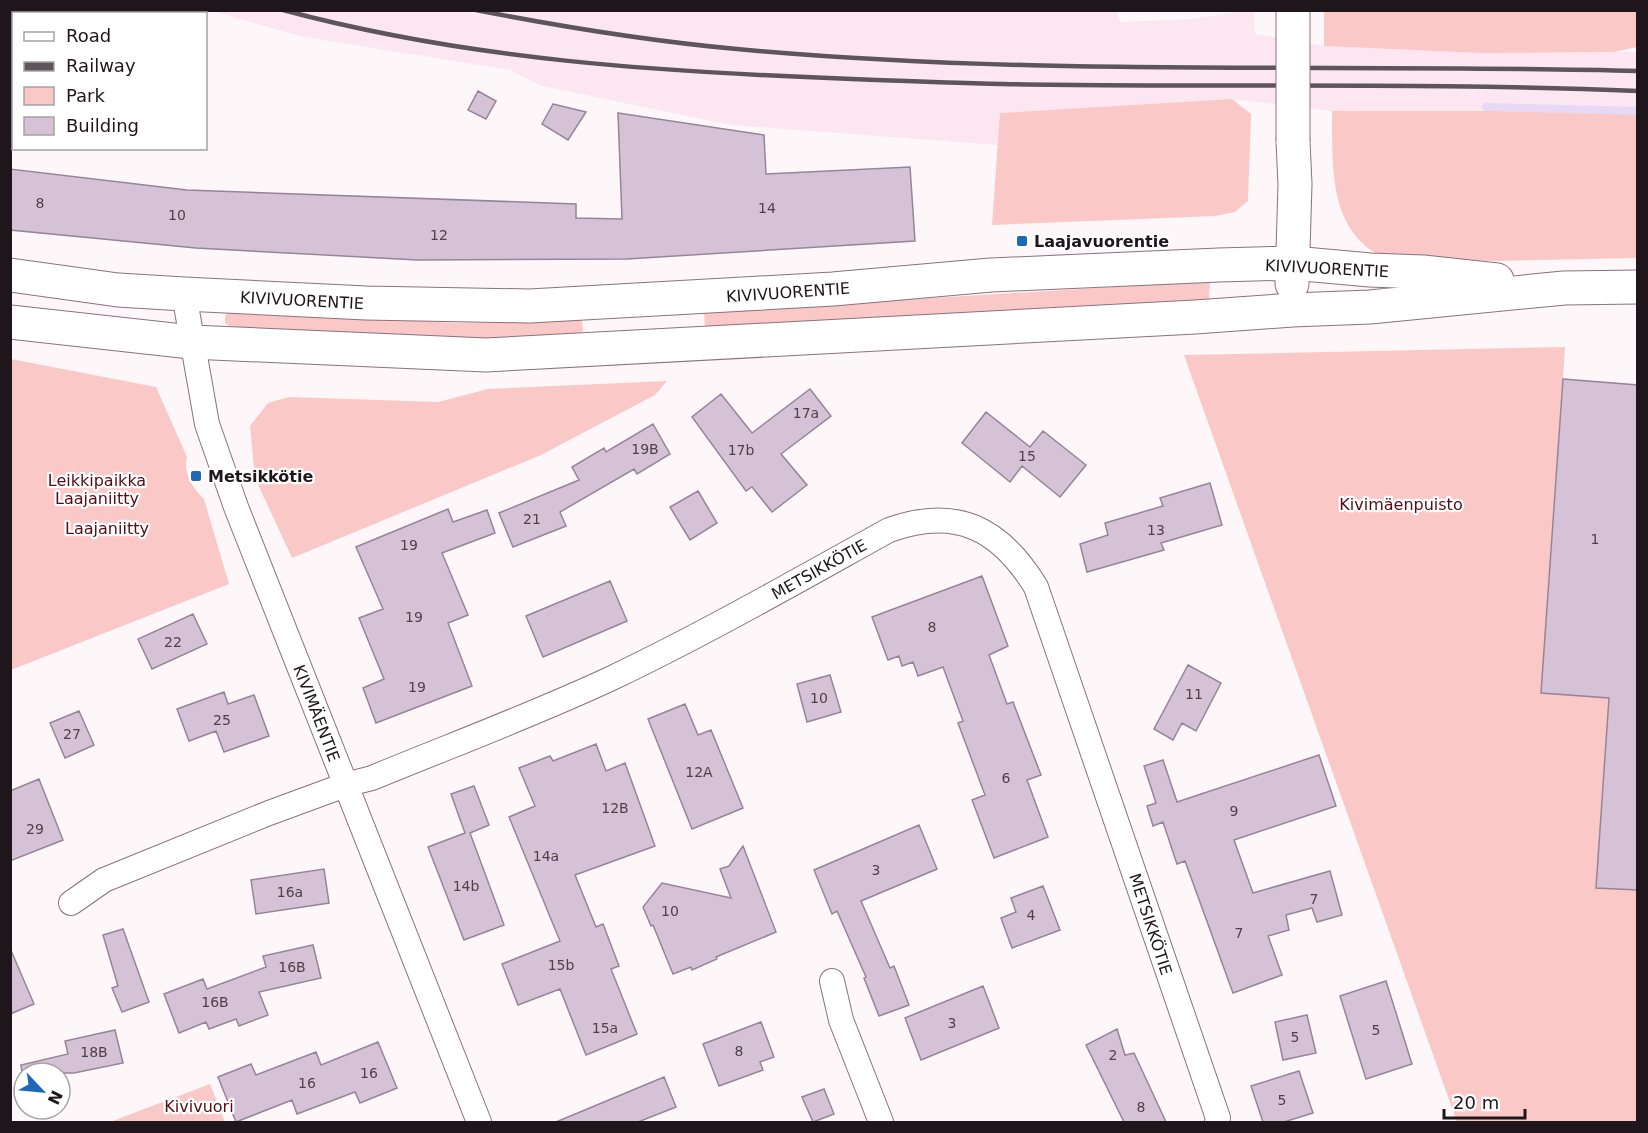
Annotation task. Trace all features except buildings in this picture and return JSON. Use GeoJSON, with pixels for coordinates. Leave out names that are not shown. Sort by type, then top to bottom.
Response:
{"type":"FeatureCollection","features":[{"type":"Feature","properties":{"kind":"street"},"geometry":{"type":"LineString","coordinates":[[1292,310],[1293,10]]}},
{"type":"Feature","properties":{"kind":"street","name":"KIVIVUORENTIE"},"geometry":{"type":"LineString","coordinates":[[10,275],[118,290],[184,294],[366,303],[530,306],[809,290],[991,275],[1293,263],[1423,272],[1564,288]]}},
{"type":"Feature","properties":{"kind":"street","name":"KIVIVUORENTIE"},"geometry":{"type":"LineString","coordinates":[[10,322],[191,342],[486,355],[1195,318],[1292,310],[1370,307],[1564,288],[1638,287]]}},
{"type":"Feature","properties":{"kind":"street","name":"KIVIMÄENTIE"},"geometry":{"type":"LineString","coordinates":[[184,294],[207,424],[221,466],[479,1122]]}},
{"type":"Feature","properties":{"kind":"street","name":"METSIKKÖTIE"},"geometry":{"type":"LineString","coordinates":[[72,903],[104,880],[269,813],[345,785],[372,778],[600,684],[706,631],[889,530],[913,521],[962,522],[987,533],[1005,547],[1022,565],[1036,587],[1218,1118],[1217,1122]]}},
{"type":"Feature","properties":{"kind":"street"},"geometry":{"type":"LineString","coordinates":[[832,981],[841,1020],[881,1122]]}},
{"type":"Feature","properties":{"kind":"shaded area"},"geometry":{"type":"Polygon","coordinates":[[[1115,10],[1121,22],[1192,19],[1254,11],[1255,34],[1324,46],[1480,53],[1637,52],[1637,111],[1332,111],[1232,99],[1001,113],[998,145],[731,125],[542,86],[510,70],[299,36],[212,11],[1115,10]]]}},
{"type":"Feature","properties":{"kind":"green space"},"geometry":{"type":"Polygon","coordinates":[[[1324,11],[1637,11],[1637,47],[1614,52],[1480,53],[1324,46],[1324,11]]]}},
{"type":"Feature","properties":{"kind":"green space"},"geometry":{"type":"Polygon","coordinates":[[[1232,99],[1251,114],[1248,201],[1235,212],[1215,216],[992,225],[1000,113],[1232,99]]]}},
{"type":"Feature","properties":{"kind":"green space"},"geometry":{"type":"Polygon","coordinates":[[[1332,111],[1637,111],[1637,258],[1492,261],[1382,257],[1364,245],[1351,230],[1342,212],[1332,153],[1332,111]]]}},
{"type":"Feature","properties":{"kind":"green space"},"geometry":{"type":"Polygon","coordinates":[[[1210,281],[1209,301],[705,329],[704,312],[1210,281]]]}},
{"type":"Feature","properties":{"kind":"green space"},"geometry":{"type":"Polygon","coordinates":[[[241,307],[455,323],[579,319],[582,320],[583,331],[577,334],[486,339],[238,327],[225,323],[228,311],[241,307]]]}},
{"type":"Feature","properties":{"kind":"green space","name":"Kivimäenpuisto"},"geometry":{"type":"Polygon","coordinates":[[[1565,347],[1541,693],[1609,698],[1596,887],[1637,890],[1637,1122],[1457,1122],[1184,355],[1565,347]]]}},
{"type":"Feature","properties":{"kind":"green space","name":"Laajaniitty"},"geometry":{"type":"Polygon","coordinates":[[[11,359],[156,387],[187,457],[186,468],[190,480],[204,499],[229,584],[11,670],[11,359]]]}},
{"type":"Feature","properties":{"kind":"green space"},"geometry":{"type":"Polygon","coordinates":[[[667,381],[655,395],[541,455],[292,558],[255,478],[250,426],[268,403],[289,397],[438,402],[488,389],[667,381]]]}},
{"type":"Feature","properties":{"kind":"green space","name":"Kivivuori"},"geometry":{"type":"Polygon","coordinates":[[[210,1084],[225,1122],[110,1122],[210,1084]]]}},
{"type":"Feature","properties":{"kind":"waterway"},"geometry":{"type":"LineString","coordinates":[[1486,107],[1638,111]]}},
{"type":"Feature","properties":{"kind":"railway"},"geometry":{"type":"LineString","coordinates":[[283,10],[353,27],[494,52],[566,61],[709,72],[1002,84],[1400,86],[1638,91]]}},
{"type":"Feature","properties":{"kind":"railway"},"geometry":{"type":"LineString","coordinates":[[476,10],[639,38],[849,58],[1074,66],[1638,71]]}},
{"type":"Feature","properties":{"kind":"place","name":"Laajavuorentie"},"geometry":{"type":"Point","coordinates":[1022,241]}},
{"type":"Feature","properties":{"kind":"place","name":"Metsikkötie"},"geometry":{"type":"Point","coordinates":[196,476]}},
{"type":"Feature","properties":{"kind":"park label","name":"Leikkipaikka Laajaniitty"},"geometry":{"type":"Point","coordinates":[97,489]}}]}
